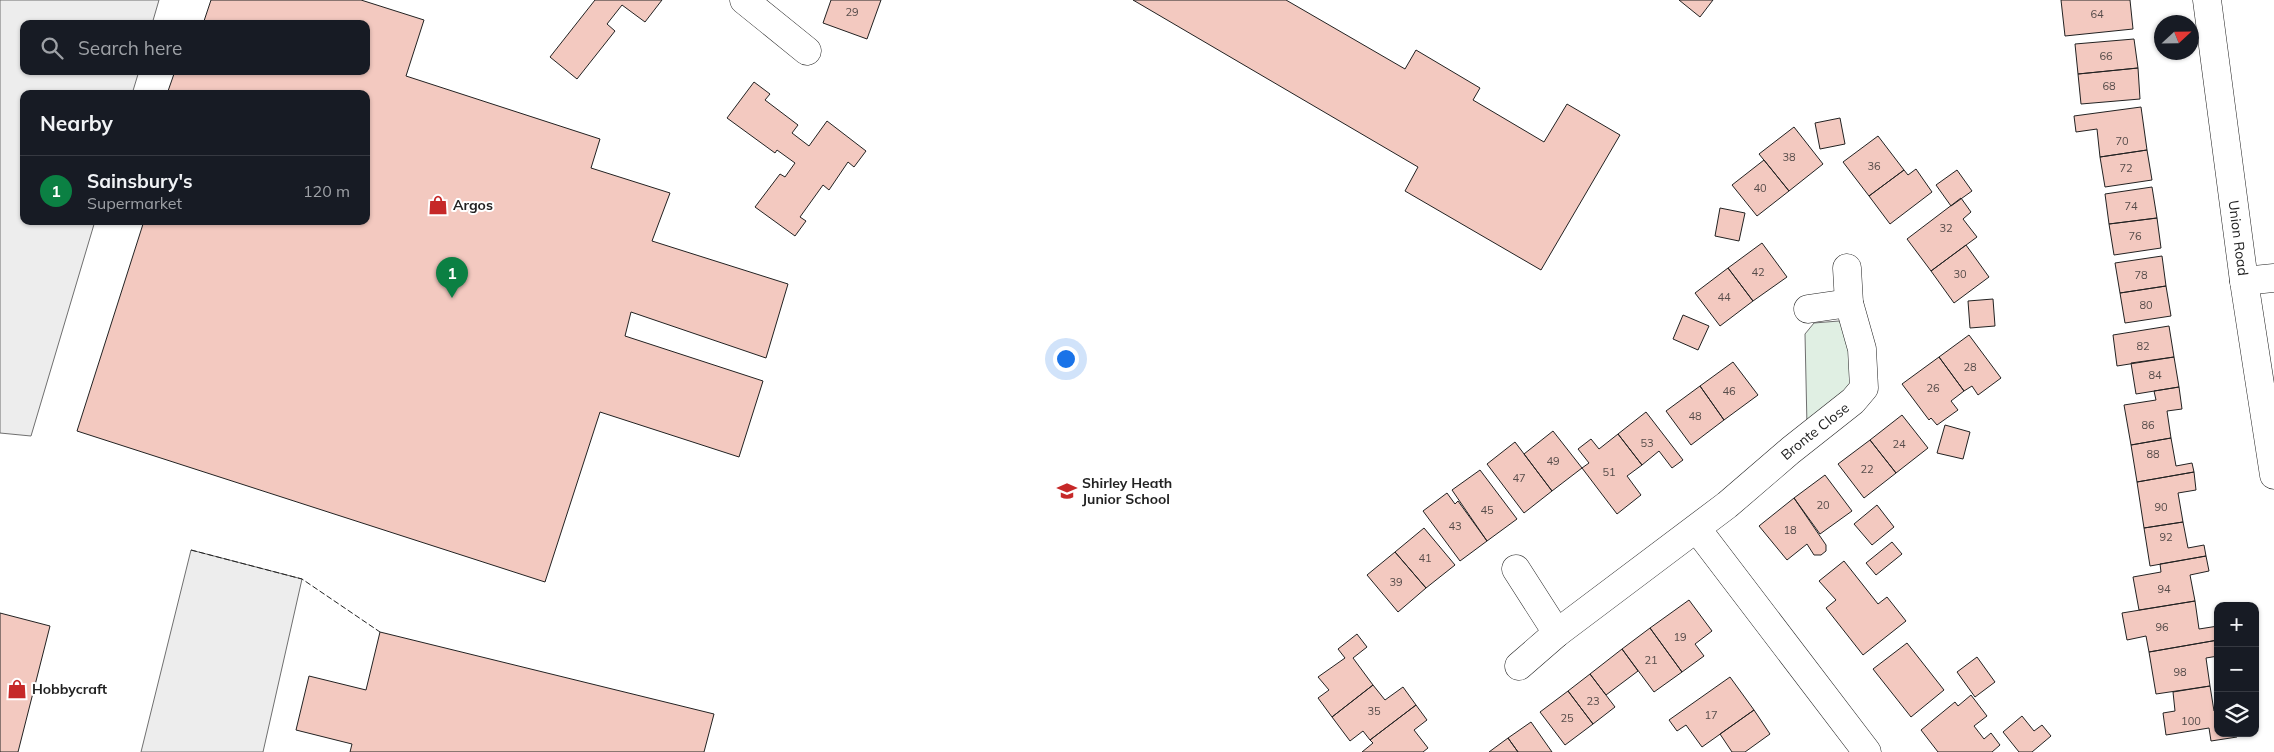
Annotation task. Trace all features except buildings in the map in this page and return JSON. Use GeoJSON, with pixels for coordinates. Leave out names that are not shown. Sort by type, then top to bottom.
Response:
{"type":"FeatureCollection","features":[{"type":"Feature","properties":{"kind":"street"},"geometry":{"type":"LineString","coordinates":[[744,0],[807,52]]}},
{"type":"Feature","properties":{"kind":"street","name":"Union Road"},"geometry":{"type":"LineString","coordinates":[[2207,0],[2244,281],[2274,475]]}},
{"type":"Feature","properties":{"kind":"street","name":"Bronte Close"},"geometry":{"type":"LineString","coordinates":[[1519,666],[1557,633],[1696,529],[1791,450],[1853,402],[1864,388],[1862,349],[1849,303],[1847,268]]}},
{"type":"Feature","properties":{"kind":"street"},"geometry":{"type":"LineString","coordinates":[[2244,281],[2274,278]]}},
{"type":"Feature","properties":{"kind":"street"},"geometry":{"type":"LineString","coordinates":[[1808,309],[1849,303]]}},
{"type":"Feature","properties":{"kind":"street"},"geometry":{"type":"LineString","coordinates":[[1696,529],[1866,752]]}},
{"type":"Feature","properties":{"kind":"street"},"geometry":{"type":"LineString","coordinates":[[1516,569],[1557,633]]}},
{"type":"Feature","properties":{"kind":"green space"},"geometry":{"type":"Polygon","coordinates":[[[1839,321],[1853,339],[1857,378],[1833,407],[1807,426],[1805,334],[1814,323],[1839,321]]]}},
{"type":"Feature","properties":{"kind":"shaded area"},"geometry":{"type":"Polygon","coordinates":[[[0,0],[159,0],[153,20],[20,20],[20,75],[138,75],[133,90],[20,90],[20,225],[94,225],[31,436],[0,433],[0,0]]]}},
{"type":"Feature","properties":{"kind":"shaded area"},"geometry":{"type":"Polygon","coordinates":[[[191,550],[302,579],[263,752],[141,752],[191,550]]]}},
{"type":"Feature","properties":{"kind":"fence"},"geometry":{"type":"LineString","coordinates":[[191,550],[302,579],[380,632]]}},
{"type":"Feature","properties":{"kind":"place","name":"Argos"},"geometry":{"type":"Point","coordinates":[438,205]}},
{"type":"Feature","properties":{"kind":"place","name":"Sainsbury's"},"geometry":{"type":"Point","coordinates":[452,298]}},
{"type":"Feature","properties":{"kind":"place","name":"Shirley Heath Junior School"},"geometry":{"type":"Point","coordinates":[1067,491]}},
{"type":"Feature","properties":{"kind":"place","name":"Hobbycraft"},"geometry":{"type":"Point","coordinates":[17,689]}}]}
